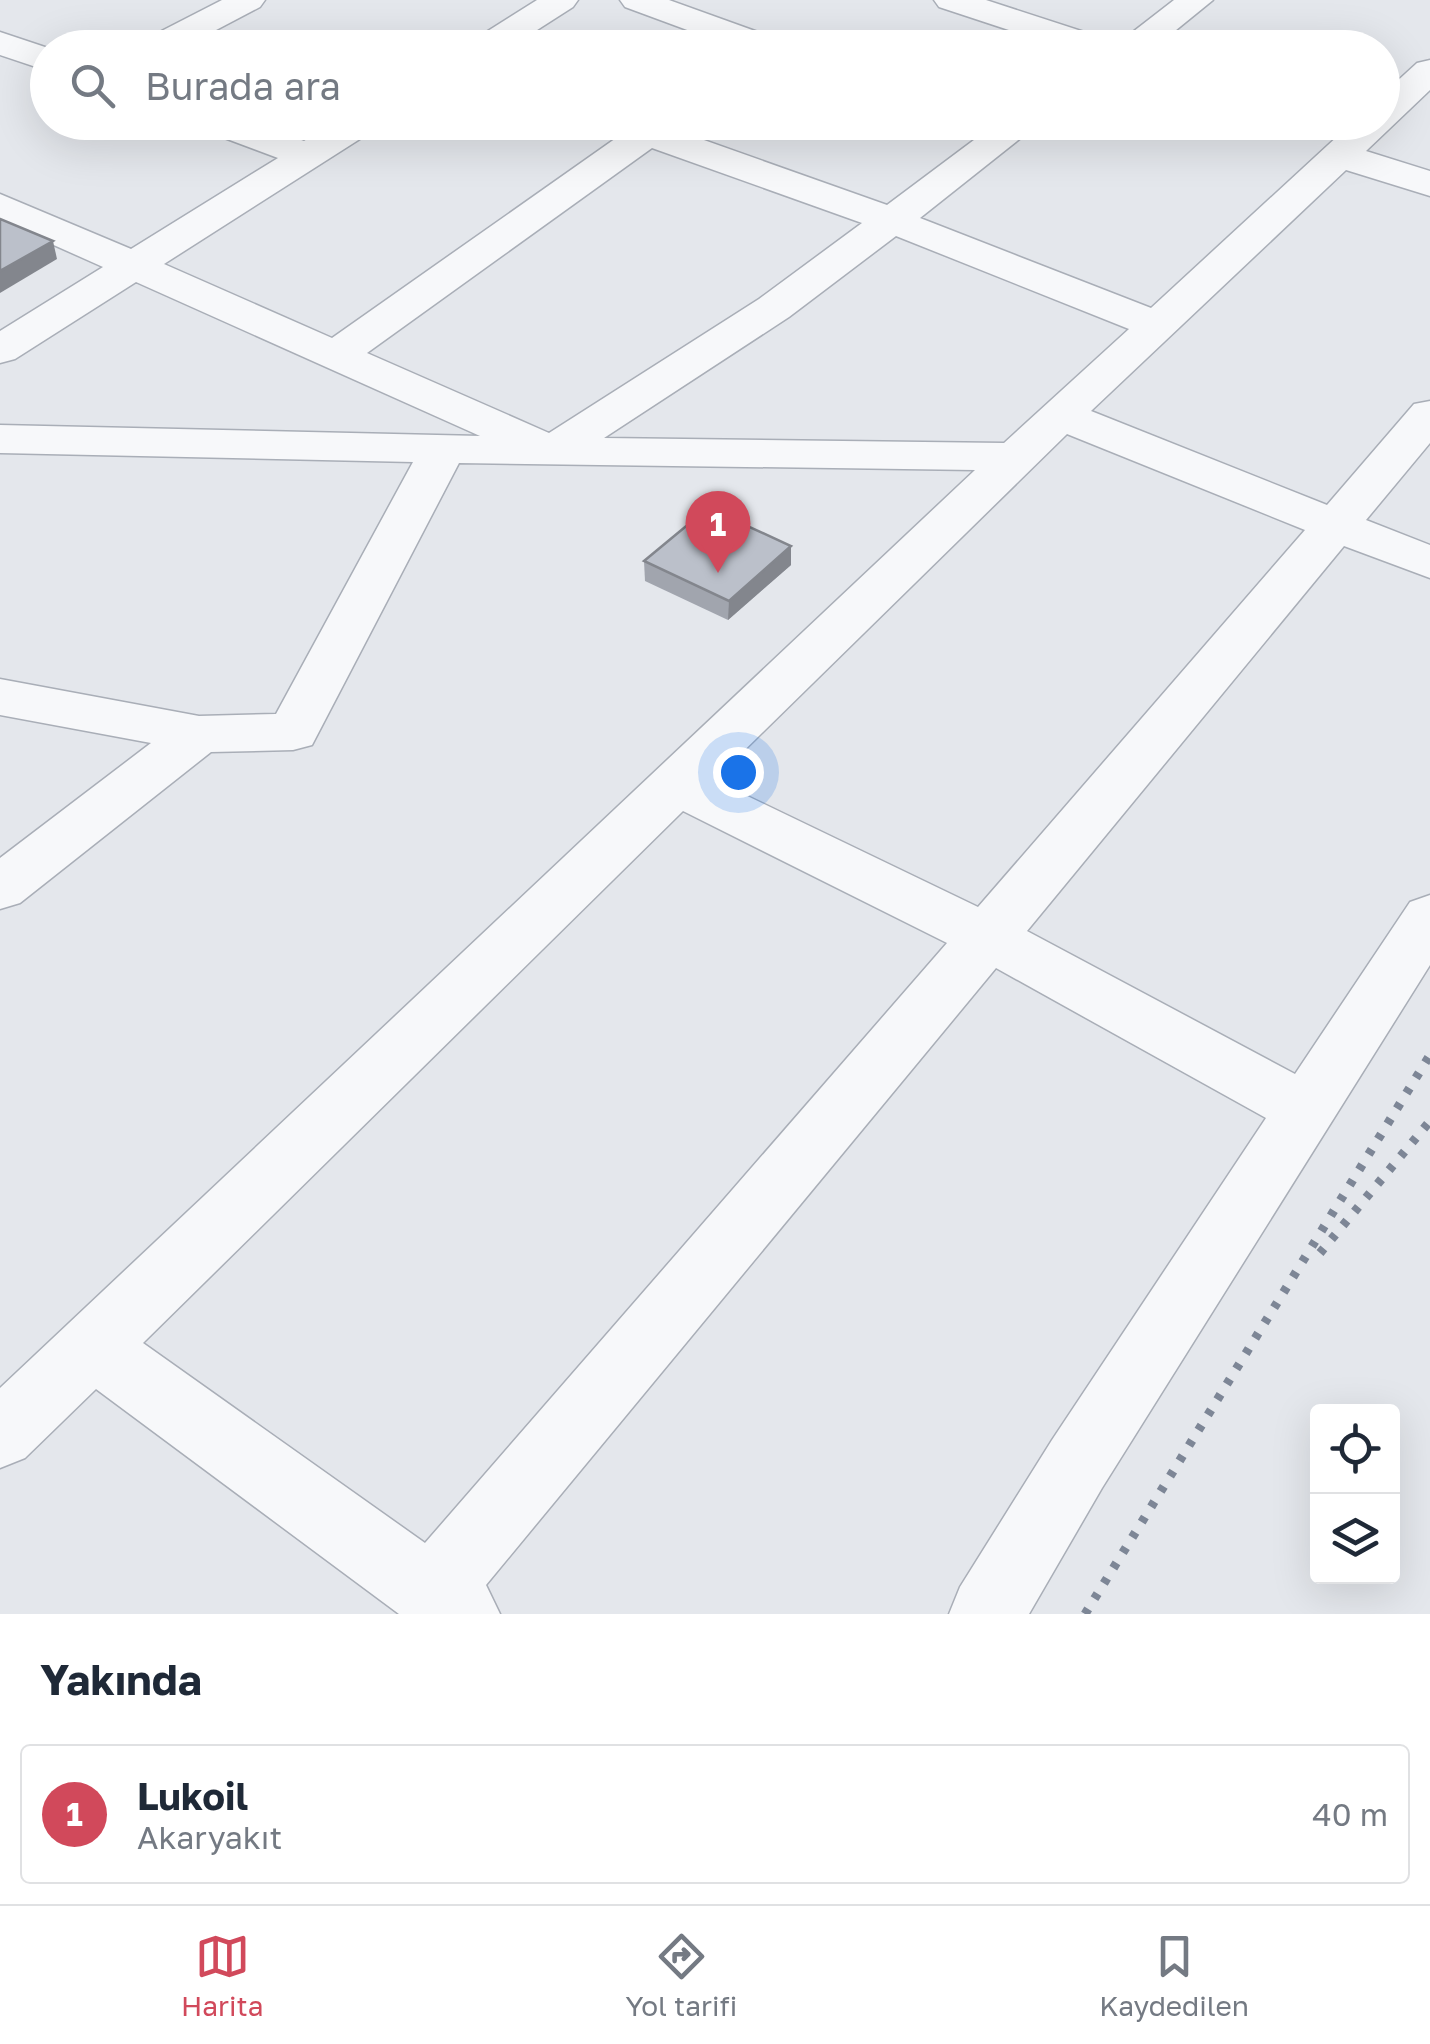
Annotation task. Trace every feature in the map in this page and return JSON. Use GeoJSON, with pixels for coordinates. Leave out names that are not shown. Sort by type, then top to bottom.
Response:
{"type":"FeatureCollection","features":[{"type":"Feature","properties":{"kind":"street"},"geometry":{"type":"LineString","coordinates":[[189,30],[248,0]]}},
{"type":"Feature","properties":{"kind":"street"},"geometry":{"type":"LineString","coordinates":[[638,0],[721,30]]}},
{"type":"Feature","properties":{"kind":"street"},"geometry":{"type":"LineString","coordinates":[[951,0],[1044,30]]}},
{"type":"Feature","properties":{"kind":"street"},"geometry":{"type":"LineString","coordinates":[[1155,30],[1196,0]]}},
{"type":"Feature","properties":{"kind":"street"},"geometry":{"type":"LineString","coordinates":[[510,30],[552,1]]}},
{"type":"Feature","properties":{"kind":"street"},"geometry":{"type":"LineString","coordinates":[[0,42],[30,53]]}},
{"type":"Feature","properties":{"kind":"street"},"geometry":{"type":"LineString","coordinates":[[1400,96],[1430,71]]}},
{"type":"Feature","properties":{"kind":"street"},"geometry":{"type":"LineString","coordinates":[[265,140],[306,155]]}},
{"type":"Feature","properties":{"kind":"street"},"geometry":{"type":"LineString","coordinates":[[0,350],[331,140]]}},
{"type":"Feature","properties":{"kind":"street"},"geometry":{"type":"LineString","coordinates":[[337,354],[616,140]]}},
{"type":"Feature","properties":{"kind":"street"},"geometry":{"type":"LineString","coordinates":[[666,140],[888,219],[1157,325]]}},
{"type":"Feature","properties":{"kind":"street"},"geometry":{"type":"LineString","coordinates":[[552,451],[774,308],[987,140]]}},
{"type":"Feature","properties":{"kind":"street"},"geometry":{"type":"LineString","coordinates":[[8,1415],[92,1346],[1350,140]]}},
{"type":"Feature","properties":{"kind":"street"},"geometry":{"type":"LineString","coordinates":[[1375,140],[1430,184]]}},
{"type":"Feature","properties":{"kind":"street"},"geometry":{"type":"LineString","coordinates":[[0,206],[552,451]]}},
{"type":"Feature","properties":{"kind":"street"},"geometry":{"type":"LineString","coordinates":[[92,1346],[447,1603],[988,937],[1430,414]]}},
{"type":"Feature","properties":{"kind":"street"},"geometry":{"type":"LineString","coordinates":[[1061,415],[1430,564]]}},
{"type":"Feature","properties":{"kind":"street"},"geometry":{"type":"LineString","coordinates":[[0,439],[1016,457]]}},
{"type":"Feature","properties":{"kind":"street"},"geometry":{"type":"LineString","coordinates":[[0,698],[199,734],[293,732],[443,449]]}},
{"type":"Feature","properties":{"kind":"street"},"geometry":{"type":"LineString","coordinates":[[0,888],[199,734]]}},
{"type":"Feature","properties":{"kind":"street"},"geometry":{"type":"LineString","coordinates":[[675,784],[988,937],[1306,1110]]}},
{"type":"Feature","properties":{"kind":"street"},"geometry":{"type":"LineString","coordinates":[[987,1614],[1078,1464],[1430,918]]}},
{"type":"Feature","properties":{"kind":"building"},"geometry":{"type":"Polygon","coordinates":[[[0,219],[53,241],[0,271],[0,219]]]}},
{"type":"Feature","properties":{"kind":"building"},"geometry":{"type":"Polygon","coordinates":[[[708,508],[791,546],[729,601],[644,561],[708,508]]]}},
{"type":"Feature","properties":{"kind":"railway"},"geometry":{"type":"LineString","coordinates":[[1085,1614],[1430,1055]]}},
{"type":"Feature","properties":{"kind":"railway"},"geometry":{"type":"LineString","coordinates":[[1320,1253],[1430,1121]]}},
{"type":"Feature","properties":{"kind":"place","name":"Lukoil"},"geometry":{"type":"Point","coordinates":[718,573]}}]}
